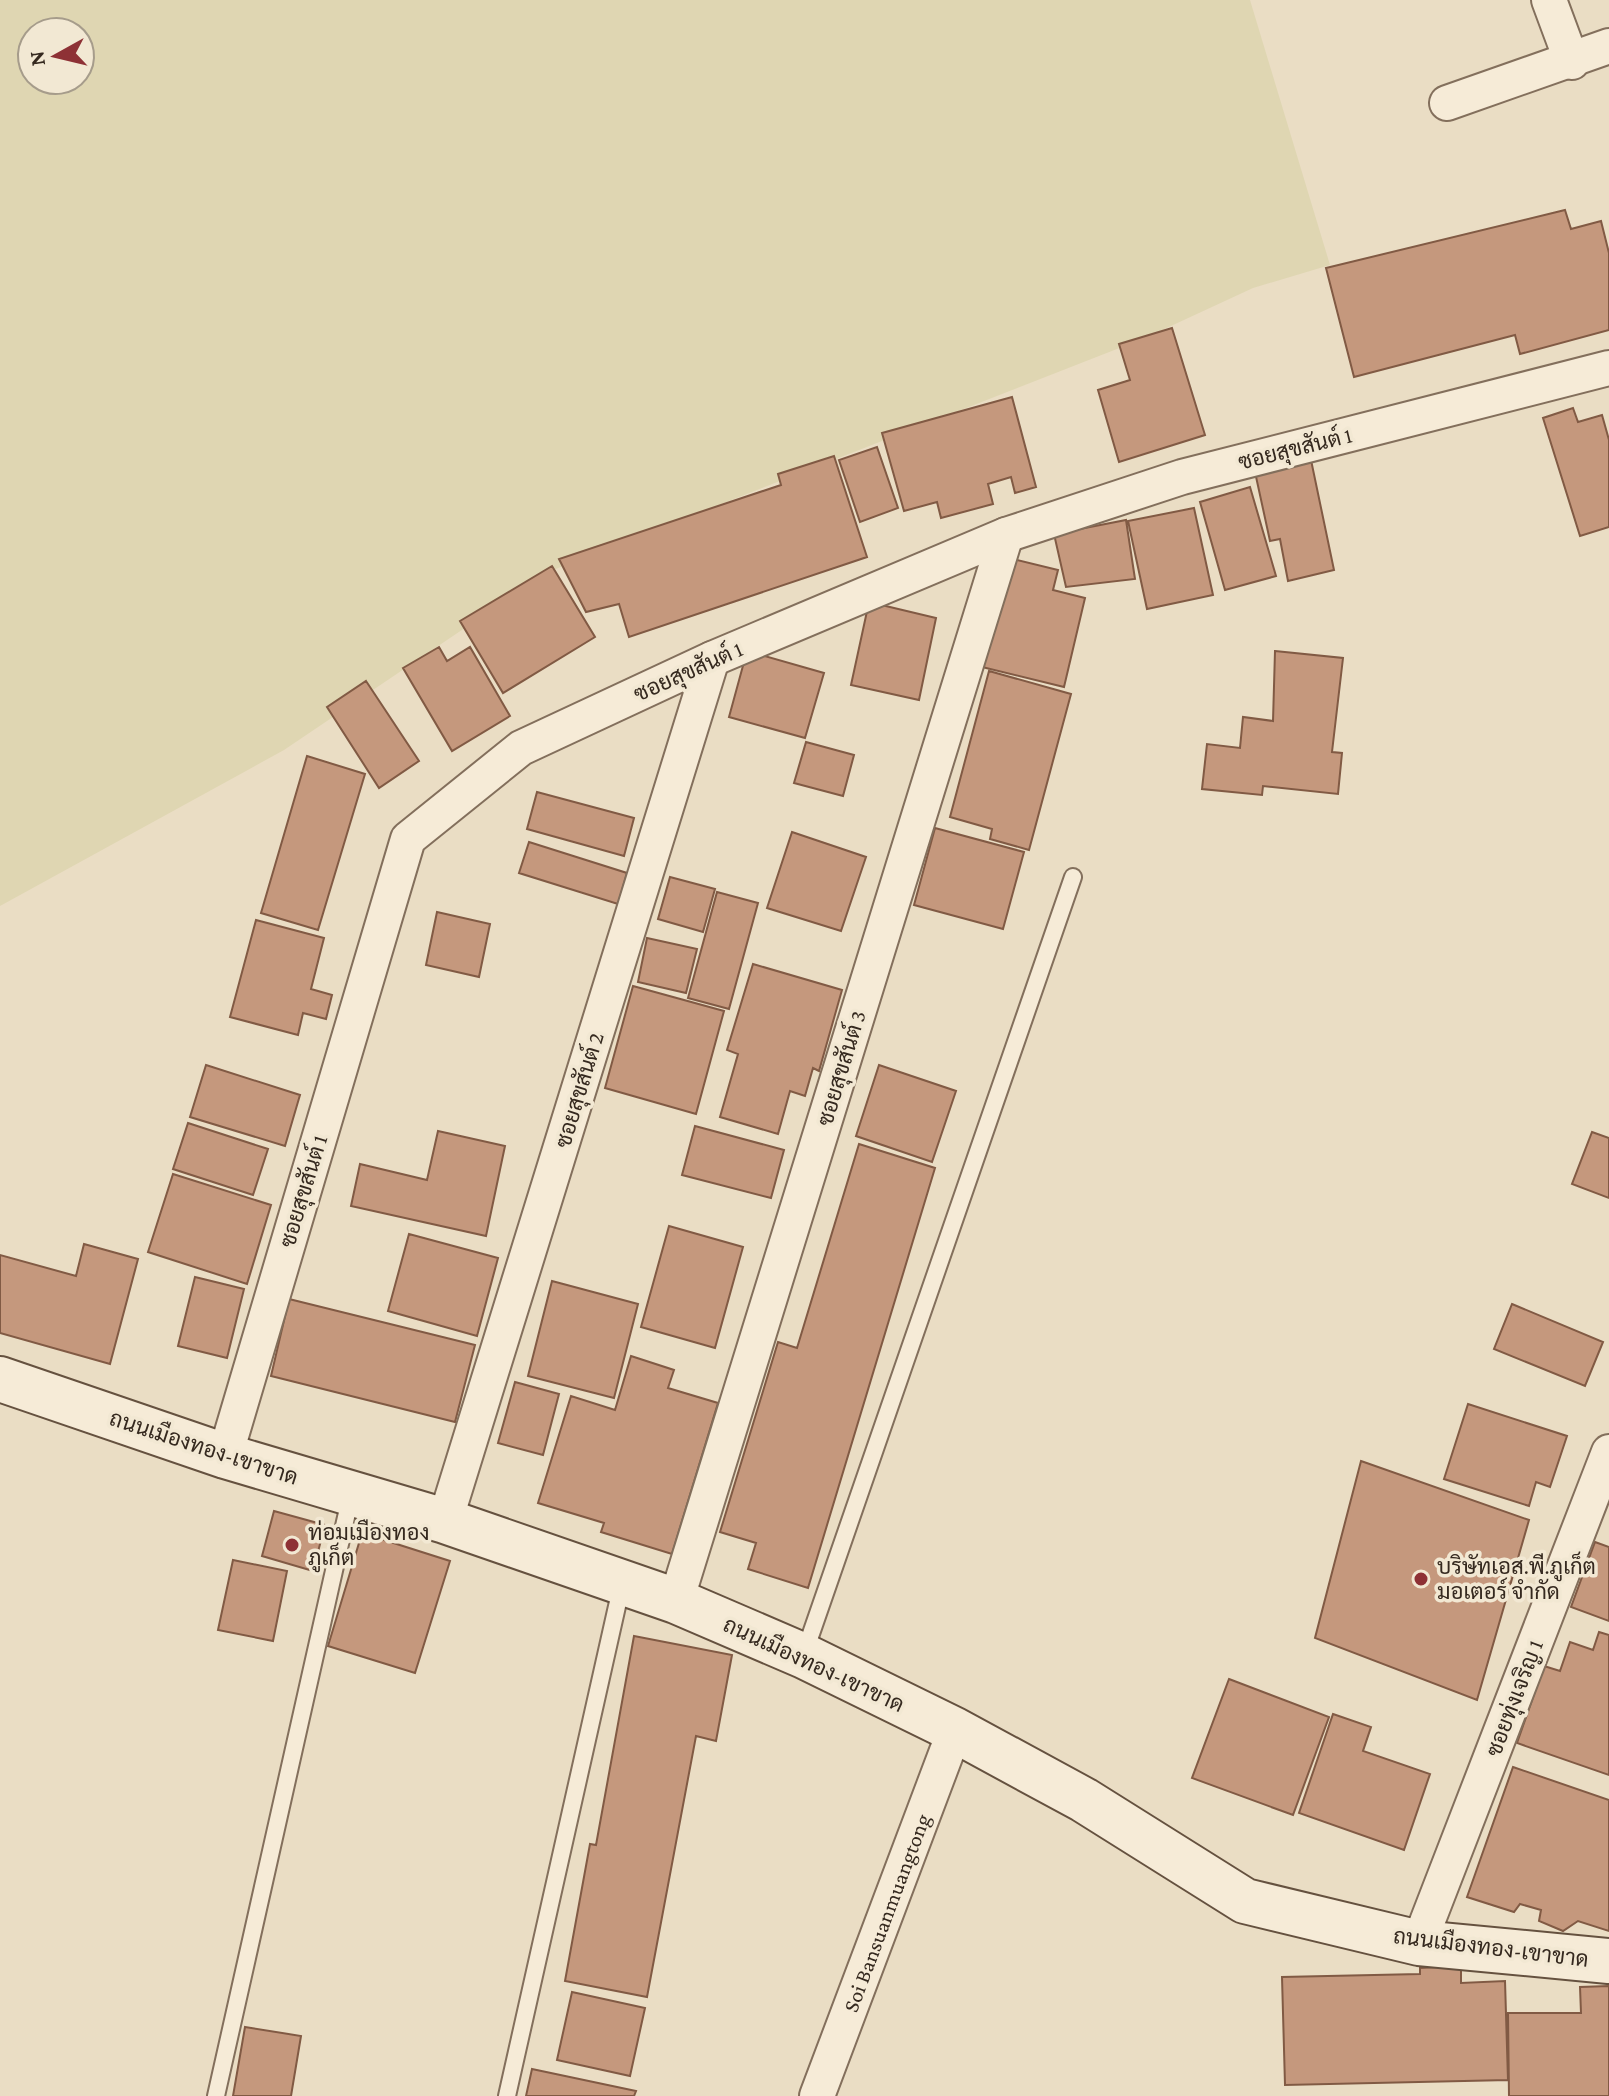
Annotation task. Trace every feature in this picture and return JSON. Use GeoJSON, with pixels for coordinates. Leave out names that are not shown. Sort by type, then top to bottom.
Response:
{"type":"FeatureCollection","features":[{"type":"Feature","properties":{"kind":"street"},"geometry":{"type":"LineString","coordinates":[[1549,0],[1572,62]]}},
{"type":"Feature","properties":{"kind":"street"},"geometry":{"type":"LineString","coordinates":[[1447,103],[1572,62],[1609,46]]}},
{"type":"Feature","properties":{"kind":"street","name":"ซอยสุขสันต์ 1"},"geometry":{"type":"LineString","coordinates":[[225,1456],[408,839],[521,748],[712,659],[1006,535],[1182,477],[1609,368]]}},
{"type":"Feature","properties":{"kind":"street","name":"ซอยสุขสันต์ 3"},"geometry":{"type":"LineString","coordinates":[[676,1601],[1006,535]]}},
{"type":"Feature","properties":{"kind":"street","name":"ซอยสุขสันต์ 2"},"geometry":{"type":"LineString","coordinates":[[445,1521],[712,659]]}},
{"type":"Feature","properties":{"kind":"street","name":"ถนนเมืองทอง-เขาขาด"},"geometry":{"type":"LineString","coordinates":[[0,1379],[225,1456],[445,1521],[676,1601],[804,1656],[955,1730],[1084,1800],[1245,1901],[1419,1943],[1609,1961]]}},
{"type":"Feature","properties":{"kind":"street","name":"ซอยทุ่งเจริญ 1"},"geometry":{"type":"LineString","coordinates":[[1419,1943],[1609,1452]]}},
{"type":"Feature","properties":{"kind":"street","name":"Soi Bansuanmuangtong"},"geometry":{"type":"LineString","coordinates":[[817,2096],[955,1730]]}},
{"type":"Feature","properties":{"kind":"lane"},"geometry":{"type":"LineString","coordinates":[[804,1656],[1073,877]]}},
{"type":"Feature","properties":{"kind":"lane"},"geometry":{"type":"LineString","coordinates":[[216,2096],[351,1493]]}},
{"type":"Feature","properties":{"kind":"lane"},"geometry":{"type":"LineString","coordinates":[[507,2096],[622,1583]]}},
{"type":"Feature","properties":{"kind":"shaded area"},"geometry":{"type":"Polygon","coordinates":[[[0,0],[1250,0],[1330,265],[1253,288],[1145,338],[548,572],[284,750],[0,906],[0,0]]]}},
{"type":"Feature","properties":{"kind":"building"},"geometry":{"type":"Polygon","coordinates":[[[1565,210],[1571,229],[1601,221],[1609,253],[1609,330],[1520,354],[1515,335],[1354,377],[1326,268],[1565,210]]]}},
{"type":"Feature","properties":{"kind":"building"},"geometry":{"type":"Polygon","coordinates":[[[1172,328],[1205,435],[1119,462],[1098,390],[1130,380],[1119,344],[1172,328]]]}},
{"type":"Feature","properties":{"kind":"building"},"geometry":{"type":"Polygon","coordinates":[[[1012,397],[1036,487],[1015,493],[1011,477],[988,484],[993,504],[941,518],[937,502],[904,511],[882,433],[1012,397]]]}},
{"type":"Feature","properties":{"kind":"building"},"geometry":{"type":"Polygon","coordinates":[[[1573,408],[1578,422],[1602,415],[1609,440],[1609,527],[1580,536],[1543,418],[1573,408]]]}},
{"type":"Feature","properties":{"kind":"building"},"geometry":{"type":"Polygon","coordinates":[[[877,447],[898,508],[860,522],[839,460],[877,447]]]}},
{"type":"Feature","properties":{"kind":"building"},"geometry":{"type":"Polygon","coordinates":[[[834,456],[867,557],[629,637],[619,604],[586,612],[559,559],[781,485],[778,474],[834,456]]]}},
{"type":"Feature","properties":{"kind":"building"},"geometry":{"type":"Polygon","coordinates":[[[1311,460],[1334,570],[1288,581],[1280,539],[1270,541],[1255,472],[1311,460]]]}},
{"type":"Feature","properties":{"kind":"building"},"geometry":{"type":"Polygon","coordinates":[[[1250,487],[1276,576],[1225,590],[1200,502],[1250,487]]]}},
{"type":"Feature","properties":{"kind":"building"},"geometry":{"type":"Polygon","coordinates":[[[1194,508],[1213,595],[1147,609],[1128,521],[1194,508]]]}},
{"type":"Feature","properties":{"kind":"building"},"geometry":{"type":"Polygon","coordinates":[[[1126,520],[1135,579],[1066,587],[1054,534],[1126,520]]]}},
{"type":"Feature","properties":{"kind":"building"},"geometry":{"type":"Polygon","coordinates":[[[1009,558],[1058,570],[1053,590],[1085,598],[1064,687],[982,667],[1009,558]]]}},
{"type":"Feature","properties":{"kind":"building"},"geometry":{"type":"Polygon","coordinates":[[[552,566],[595,637],[503,693],[460,621],[552,566]]]}},
{"type":"Feature","properties":{"kind":"building"},"geometry":{"type":"Polygon","coordinates":[[[869,602],[936,618],[919,700],[851,685],[869,602]]]}},
{"type":"Feature","properties":{"kind":"building"},"geometry":{"type":"Polygon","coordinates":[[[439,647],[447,661],[470,647],[510,716],[452,751],[403,668],[439,647]]]}},
{"type":"Feature","properties":{"kind":"building"},"geometry":{"type":"Polygon","coordinates":[[[747,651],[824,673],[805,738],[729,717],[747,651]]]}},
{"type":"Feature","properties":{"kind":"building"},"geometry":{"type":"Polygon","coordinates":[[[1275,651],[1343,658],[1332,752],[1342,753],[1338,794],[1263,786],[1262,795],[1202,789],[1207,744],[1240,748],[1243,717],[1273,721],[1275,651]]]}},
{"type":"Feature","properties":{"kind":"building"},"geometry":{"type":"Polygon","coordinates":[[[989,671],[1071,694],[1029,850],[990,839],[992,829],[950,817],[989,671]]]}},
{"type":"Feature","properties":{"kind":"building"},"geometry":{"type":"Polygon","coordinates":[[[366,681],[419,761],[379,788],[327,707],[366,681]]]}},
{"type":"Feature","properties":{"kind":"building"},"geometry":{"type":"Polygon","coordinates":[[[806,742],[854,755],[843,796],[794,783],[806,742]]]}},
{"type":"Feature","properties":{"kind":"building"},"geometry":{"type":"Polygon","coordinates":[[[307,756],[365,774],[318,930],[261,913],[307,756]]]}},
{"type":"Feature","properties":{"kind":"building"},"geometry":{"type":"Polygon","coordinates":[[[537,792],[634,818],[624,856],[527,829],[537,792]]]}},
{"type":"Feature","properties":{"kind":"building"},"geometry":{"type":"Polygon","coordinates":[[[935,828],[1024,852],[1003,929],[914,905],[935,828]]]}},
{"type":"Feature","properties":{"kind":"building"},"geometry":{"type":"Polygon","coordinates":[[[792,832],[866,857],[841,931],[767,908],[792,832]]]}},
{"type":"Feature","properties":{"kind":"building"},"geometry":{"type":"Polygon","coordinates":[[[529,842],[627,873],[618,904],[519,873],[529,842]]]}},
{"type":"Feature","properties":{"kind":"building"},"geometry":{"type":"Polygon","coordinates":[[[670,877],[715,889],[703,932],[658,919],[670,877]]]}},
{"type":"Feature","properties":{"kind":"building"},"geometry":{"type":"Polygon","coordinates":[[[717,892],[758,903],[729,1009],[688,998],[717,892]]]}},
{"type":"Feature","properties":{"kind":"building"},"geometry":{"type":"Polygon","coordinates":[[[437,912],[490,924],[479,977],[426,965],[437,912]]]}},
{"type":"Feature","properties":{"kind":"building"},"geometry":{"type":"Polygon","coordinates":[[[256,920],[324,938],[311,989],[332,995],[326,1019],[303,1013],[298,1035],[230,1017],[256,920]]]}},
{"type":"Feature","properties":{"kind":"building"},"geometry":{"type":"Polygon","coordinates":[[[647,938],[697,949],[686,993],[638,982],[647,938]]]}},
{"type":"Feature","properties":{"kind":"building"},"geometry":{"type":"Polygon","coordinates":[[[753,964],[842,990],[819,1071],[813,1068],[805,1096],[790,1091],[778,1134],[720,1117],[738,1054],[727,1050],[753,964]]]}},
{"type":"Feature","properties":{"kind":"building"},"geometry":{"type":"Polygon","coordinates":[[[633,986],[724,1011],[696,1114],[605,1088],[633,986]]]}},
{"type":"Feature","properties":{"kind":"building"},"geometry":{"type":"Polygon","coordinates":[[[206,1065],[300,1095],[285,1146],[190,1117],[206,1065]]]}},
{"type":"Feature","properties":{"kind":"building"},"geometry":{"type":"Polygon","coordinates":[[[879,1065],[956,1091],[932,1162],[856,1136],[879,1065]]]}},
{"type":"Feature","properties":{"kind":"building"},"geometry":{"type":"Polygon","coordinates":[[[188,1123],[268,1149],[253,1195],[173,1169],[188,1123]]]}},
{"type":"Feature","properties":{"kind":"building"},"geometry":{"type":"Polygon","coordinates":[[[695,1126],[784,1150],[771,1198],[682,1175],[695,1126]]]}},
{"type":"Feature","properties":{"kind":"building"},"geometry":{"type":"Polygon","coordinates":[[[438,1131],[505,1146],[486,1236],[351,1206],[360,1164],[427,1180],[438,1131]]]}},
{"type":"Feature","properties":{"kind":"building"},"geometry":{"type":"Polygon","coordinates":[[[1592,1132],[1609,1138],[1609,1198],[1572,1184],[1592,1132]]]}},
{"type":"Feature","properties":{"kind":"building"},"geometry":{"type":"Polygon","coordinates":[[[859,1144],[935,1168],[808,1588],[748,1569],[756,1543],[720,1532],[778,1342],[797,1348],[859,1144]]]}},
{"type":"Feature","properties":{"kind":"building"},"geometry":{"type":"Polygon","coordinates":[[[173,1174],[271,1205],[247,1284],[148,1252],[173,1174]]]}},
{"type":"Feature","properties":{"kind":"building"},"geometry":{"type":"Polygon","coordinates":[[[669,1226],[743,1247],[715,1348],[641,1327],[669,1226]]]}},
{"type":"Feature","properties":{"kind":"building"},"geometry":{"type":"Polygon","coordinates":[[[409,1234],[498,1258],[477,1336],[388,1311],[409,1234]]]}},
{"type":"Feature","properties":{"kind":"building"},"geometry":{"type":"Polygon","coordinates":[[[84,1244],[138,1259],[110,1364],[0,1333],[0,1255],[76,1276],[84,1244]]]}},
{"type":"Feature","properties":{"kind":"building"},"geometry":{"type":"Polygon","coordinates":[[[195,1277],[244,1289],[227,1358],[178,1346],[195,1277]]]}},
{"type":"Feature","properties":{"kind":"building"},"geometry":{"type":"Polygon","coordinates":[[[552,1281],[638,1304],[614,1398],[528,1376],[552,1281]]]}},
{"type":"Feature","properties":{"kind":"building"},"geometry":{"type":"Polygon","coordinates":[[[289,1299],[475,1345],[455,1422],[271,1376],[289,1299]]]}},
{"type":"Feature","properties":{"kind":"building"},"geometry":{"type":"Polygon","coordinates":[[[1512,1304],[1603,1342],[1585,1386],[1494,1349],[1512,1304]]]}},
{"type":"Feature","properties":{"kind":"building"},"geometry":{"type":"Polygon","coordinates":[[[631,1356],[674,1370],[668,1388],[718,1403],[672,1554],[601,1532],[604,1523],[538,1503],[571,1396],[615,1410],[631,1356]]]}},
{"type":"Feature","properties":{"kind":"building"},"geometry":{"type":"Polygon","coordinates":[[[515,1382],[559,1394],[543,1455],[498,1443],[515,1382]]]}},
{"type":"Feature","properties":{"kind":"building"},"geometry":{"type":"Polygon","coordinates":[[[1468,1404],[1567,1436],[1550,1487],[1536,1482],[1529,1506],[1444,1479],[1468,1404]]]}},
{"type":"Feature","properties":{"kind":"building","name":"บริษัทเอส.พี.ภูเก็ต มอเตอร์ จำกัด"},"geometry":{"type":"Polygon","coordinates":[[[1361,1461],[1529,1520],[1477,1700],[1315,1638],[1361,1461]]]}},
{"type":"Feature","properties":{"kind":"building"},"geometry":{"type":"Polygon","coordinates":[[[274,1511],[325,1525],[313,1571],[262,1556],[274,1511]]]}},
{"type":"Feature","properties":{"kind":"building"},"geometry":{"type":"Polygon","coordinates":[[[362,1533],[450,1561],[415,1673],[328,1646],[362,1533]]]}},
{"type":"Feature","properties":{"kind":"building"},"geometry":{"type":"Polygon","coordinates":[[[1595,1542],[1609,1547],[1609,1621],[1571,1607],[1595,1542]]]}},
{"type":"Feature","properties":{"kind":"building"},"geometry":{"type":"Polygon","coordinates":[[[233,1560],[287,1571],[273,1641],[218,1630],[233,1560]]]}},
{"type":"Feature","properties":{"kind":"building"},"geometry":{"type":"Polygon","coordinates":[[[1599,1632],[1609,1635],[1609,1775],[1517,1743],[1544,1666],[1560,1671],[1570,1642],[1593,1650],[1599,1632]]]}},
{"type":"Feature","properties":{"kind":"building"},"geometry":{"type":"Polygon","coordinates":[[[634,1636],[732,1655],[716,1741],[696,1736],[647,1997],[565,1981],[590,1844],[596,1845],[634,1636]]]}},
{"type":"Feature","properties":{"kind":"building"},"geometry":{"type":"Polygon","coordinates":[[[1229,1679],[1329,1717],[1293,1815],[1192,1778],[1229,1679]]]}},
{"type":"Feature","properties":{"kind":"building"},"geometry":{"type":"Polygon","coordinates":[[[1333,1714],[1371,1727],[1363,1751],[1430,1774],[1404,1850],[1299,1813],[1333,1714]]]}},
{"type":"Feature","properties":{"kind":"building"},"geometry":{"type":"Polygon","coordinates":[[[1513,1767],[1609,1800],[1609,1931],[1578,1921],[1563,1931],[1539,1921],[1541,1910],[1520,1904],[1514,1912],[1467,1897],[1513,1767]]]}},
{"type":"Feature","properties":{"kind":"building"},"geometry":{"type":"Polygon","coordinates":[[[1461,1966],[1461,1983],[1505,1981],[1508,2080],[1285,2085],[1282,1977],[1420,1974],[1420,1968],[1461,1966]]]}},
{"type":"Feature","properties":{"kind":"building"},"geometry":{"type":"Polygon","coordinates":[[[1609,1986],[1609,2096],[1509,2096],[1508,2013],[1581,2013],[1580,1987],[1609,1986]]]}},
{"type":"Feature","properties":{"kind":"building"},"geometry":{"type":"Polygon","coordinates":[[[572,1992],[645,2008],[630,2076],[557,2060],[572,1992]]]}},
{"type":"Feature","properties":{"kind":"building"},"geometry":{"type":"Polygon","coordinates":[[[245,2027],[301,2036],[291,2096],[233,2096],[245,2027]]]}},
{"type":"Feature","properties":{"kind":"building"},"geometry":{"type":"Polygon","coordinates":[[[532,2069],[636,2091],[634,2096],[526,2096],[532,2069]]]}},
{"type":"Feature","properties":{"kind":"place","name":"ท่อมเมืองทอง ภูเก็ต"},"geometry":{"type":"Point","coordinates":[292,1545]}},
{"type":"Feature","properties":{"kind":"place","name":"บริษัทเอส.พี.ภูเก็ต มอเตอร์ จำกัด"},"geometry":{"type":"Point","coordinates":[1421,1579]}}]}
